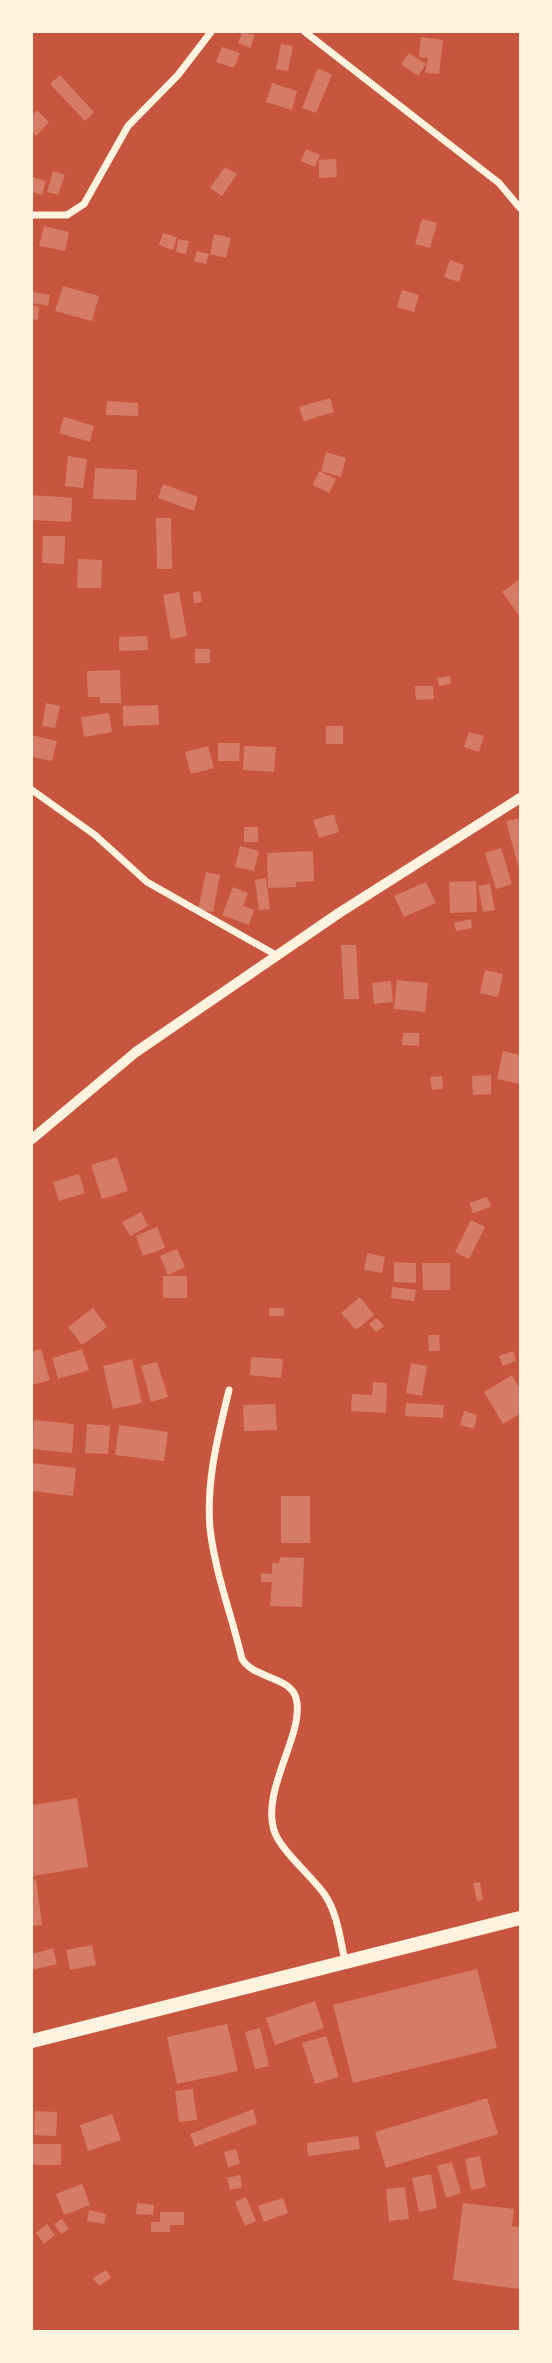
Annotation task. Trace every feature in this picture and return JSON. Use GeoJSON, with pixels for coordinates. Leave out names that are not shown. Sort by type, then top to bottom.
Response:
{"type":"FeatureCollection","features":[{"type":"Feature","properties":{"kind":"main road"},"geometry":{"type":"LineString","coordinates":[[32,2041],[520,1918]]}},
{"type":"Feature","properties":{"kind":"street"},"geometry":{"type":"LineString","coordinates":[[32,215],[67,215],[83,204],[128,126],[178,75],[211,32]]}},
{"type":"Feature","properties":{"kind":"street"},"geometry":{"type":"LineString","coordinates":[[305,32],[499,183],[520,208]]}},
{"type":"Feature","properties":{"kind":"street"},"geometry":{"type":"LineString","coordinates":[[32,790],[95,835],[147,883],[276,955]]}},
{"type":"Feature","properties":{"kind":"street"},"geometry":{"type":"LineString","coordinates":[[32,1139],[136,1052],[276,955],[520,798]]}},
{"type":"Feature","properties":{"kind":"street"},"geometry":{"type":"LineString","coordinates":[[229,1390],[211,1477],[210,1528],[218,1569],[242,1659],[248,1668],[288,1686],[296,1695],[298,1711],[279,1770],[274,1802],[275,1833],[326,1897],[335,1916],[345,1961]]}},
{"type":"Feature","properties":{"kind":"building"},"geometry":{"type":"Polygon","coordinates":[[[242,32],[255,35],[250,48],[238,43],[242,32]]]}},
{"type":"Feature","properties":{"kind":"building"},"geometry":{"type":"Polygon","coordinates":[[[421,37],[443,40],[439,74],[425,73],[428,58],[419,57],[421,37]]]}},
{"type":"Feature","properties":{"kind":"building"},"geometry":{"type":"Polygon","coordinates":[[[281,44],[293,46],[288,71],[276,69],[281,44]]]}},
{"type":"Feature","properties":{"kind":"building"},"geometry":{"type":"Polygon","coordinates":[[[222,47],[240,53],[234,68],[216,62],[222,47]]]}},
{"type":"Feature","properties":{"kind":"building"},"geometry":{"type":"Polygon","coordinates":[[[409,53],[426,64],[418,76],[401,64],[409,53]]]}},
{"type":"Feature","properties":{"kind":"building"},"geometry":{"type":"Polygon","coordinates":[[[318,68],[332,75],[316,113],[302,108],[318,68]]]}},
{"type":"Feature","properties":{"kind":"building"},"geometry":{"type":"Polygon","coordinates":[[[60,75],[94,112],[85,121],[50,84],[60,75]]]}},
{"type":"Feature","properties":{"kind":"building"},"geometry":{"type":"Polygon","coordinates":[[[272,83],[297,91],[292,110],[266,102],[272,83]]]}},
{"type":"Feature","properties":{"kind":"building"},"geometry":{"type":"Polygon","coordinates":[[[37,110],[49,122],[36,136],[32,132],[32,116],[37,110]]]}},
{"type":"Feature","properties":{"kind":"building"},"geometry":{"type":"Polygon","coordinates":[[[306,149],[320,155],[315,167],[301,161],[306,149]]]}},
{"type":"Feature","properties":{"kind":"building"},"geometry":{"type":"Polygon","coordinates":[[[336,159],[337,177],[319,178],[319,160],[336,159]]]}},
{"type":"Feature","properties":{"kind":"building"},"geometry":{"type":"Polygon","coordinates":[[[225,167],[237,174],[222,196],[210,188],[225,167]]]}},
{"type":"Feature","properties":{"kind":"building"},"geometry":{"type":"Polygon","coordinates":[[[53,171],[65,175],[58,195],[47,192],[53,171]]]}},
{"type":"Feature","properties":{"kind":"building"},"geometry":{"type":"Polygon","coordinates":[[[32,177],[46,181],[42,195],[32,192],[32,177]]]}},
{"type":"Feature","properties":{"kind":"building"},"geometry":{"type":"Polygon","coordinates":[[[422,219],[437,223],[430,248],[415,244],[422,219]]]}},
{"type":"Feature","properties":{"kind":"building"},"geometry":{"type":"Polygon","coordinates":[[[44,226],[69,232],[65,251],[39,246],[44,226]]]}},
{"type":"Feature","properties":{"kind":"building"},"geometry":{"type":"Polygon","coordinates":[[[163,233],[177,237],[173,250],[159,245],[163,233]]]}},
{"type":"Feature","properties":{"kind":"building"},"geometry":{"type":"Polygon","coordinates":[[[214,234],[231,238],[226,258],[210,254],[214,234]]]}},
{"type":"Feature","properties":{"kind":"building"},"geometry":{"type":"Polygon","coordinates":[[[178,239],[189,241],[186,254],[176,252],[178,239]]]}},
{"type":"Feature","properties":{"kind":"building"},"geometry":{"type":"Polygon","coordinates":[[[197,251],[209,254],[206,264],[194,261],[197,251]]]}},
{"type":"Feature","properties":{"kind":"building"},"geometry":{"type":"Polygon","coordinates":[[[450,260],[464,265],[459,282],[444,277],[450,260]]]}},
{"type":"Feature","properties":{"kind":"building"},"geometry":{"type":"Polygon","coordinates":[[[63,286],[99,296],[92,321],[55,311],[63,286]]]}},
{"type":"Feature","properties":{"kind":"building"},"geometry":{"type":"Polygon","coordinates":[[[402,290],[419,295],[414,312],[397,307],[402,290]]]}},
{"type":"Feature","properties":{"kind":"building"},"geometry":{"type":"Polygon","coordinates":[[[33,292],[50,295],[48,306],[32,303],[33,292]]]}},
{"type":"Feature","properties":{"kind":"building"},"geometry":{"type":"Polygon","coordinates":[[[32,305],[39,307],[38,320],[32,319],[32,305]]]}},
{"type":"Feature","properties":{"kind":"building"},"geometry":{"type":"Polygon","coordinates":[[[330,398],[334,412],[304,421],[299,407],[330,398]]]}},
{"type":"Feature","properties":{"kind":"building"},"geometry":{"type":"Polygon","coordinates":[[[107,401],[138,403],[138,416],[106,415],[107,401]]]}},
{"type":"Feature","properties":{"kind":"building"},"geometry":{"type":"Polygon","coordinates":[[[64,417],[94,426],[90,442],[59,433],[64,417]]]}},
{"type":"Feature","properties":{"kind":"building"},"geometry":{"type":"Polygon","coordinates":[[[326,452],[346,458],[341,477],[321,471],[326,452]]]}},
{"type":"Feature","properties":{"kind":"building"},"geometry":{"type":"Polygon","coordinates":[[[68,456],[87,459],[83,488],[65,486],[68,456]]]}},
{"type":"Feature","properties":{"kind":"building"},"geometry":{"type":"Polygon","coordinates":[[[95,468],[137,470],[136,500],[93,499],[95,468]]]}},
{"type":"Feature","properties":{"kind":"building"},"geometry":{"type":"Polygon","coordinates":[[[319,471],[336,479],[329,493],[313,485],[319,471]]]}},
{"type":"Feature","properties":{"kind":"building"},"geometry":{"type":"Polygon","coordinates":[[[163,484],[198,497],[194,511],[158,498],[163,484]]]}},
{"type":"Feature","properties":{"kind":"building"},"geometry":{"type":"Polygon","coordinates":[[[32,495],[72,498],[71,522],[32,520],[32,495]]]}},
{"type":"Feature","properties":{"kind":"building"},"geometry":{"type":"Polygon","coordinates":[[[156,518],[171,518],[172,569],[157,569],[156,518]]]}},
{"type":"Feature","properties":{"kind":"building"},"geometry":{"type":"Polygon","coordinates":[[[43,536],[65,536],[64,564],[42,563],[43,536]]]}},
{"type":"Feature","properties":{"kind":"building"},"geometry":{"type":"Polygon","coordinates":[[[78,559],[102,560],[101,588],[77,588],[78,559]]]}},
{"type":"Feature","properties":{"kind":"building"},"geometry":{"type":"Polygon","coordinates":[[[520,579],[520,617],[502,592],[520,579]]]}},
{"type":"Feature","properties":{"kind":"building"},"geometry":{"type":"Polygon","coordinates":[[[200,591],[202,602],[194,603],[193,592],[200,591]]]}},
{"type":"Feature","properties":{"kind":"building"},"geometry":{"type":"Polygon","coordinates":[[[179,592],[187,636],[171,639],[163,595],[179,592]]]}},
{"type":"Feature","properties":{"kind":"building"},"geometry":{"type":"Polygon","coordinates":[[[147,636],[148,650],[119,651],[119,637],[147,636]]]}},
{"type":"Feature","properties":{"kind":"building"},"geometry":{"type":"Polygon","coordinates":[[[195,649],[210,649],[210,663],[195,663],[195,649]]]}},
{"type":"Feature","properties":{"kind":"building"},"geometry":{"type":"Polygon","coordinates":[[[120,670],[121,703],[100,703],[100,697],[88,697],[87,671],[120,670]]]}},
{"type":"Feature","properties":{"kind":"building"},"geometry":{"type":"Polygon","coordinates":[[[450,676],[451,684],[439,686],[437,678],[450,676]]]}},
{"type":"Feature","properties":{"kind":"building"},"geometry":{"type":"Polygon","coordinates":[[[415,686],[433,686],[434,699],[416,700],[415,686]]]}},
{"type":"Feature","properties":{"kind":"building"},"geometry":{"type":"Polygon","coordinates":[[[46,703],[60,706],[55,728],[42,726],[46,703]]]}},
{"type":"Feature","properties":{"kind":"building"},"geometry":{"type":"Polygon","coordinates":[[[158,705],[159,725],[123,726],[123,706],[158,705]]]}},
{"type":"Feature","properties":{"kind":"building"},"geometry":{"type":"Polygon","coordinates":[[[109,713],[112,732],[84,737],[81,717],[109,713]]]}},
{"type":"Feature","properties":{"kind":"building"},"geometry":{"type":"Polygon","coordinates":[[[326,726],[343,726],[343,744],[326,744],[326,726]]]}},
{"type":"Feature","properties":{"kind":"building"},"geometry":{"type":"Polygon","coordinates":[[[469,732],[484,736],[479,752],[464,747],[469,732]]]}},
{"type":"Feature","properties":{"kind":"building"},"geometry":{"type":"Polygon","coordinates":[[[32,735],[57,741],[52,761],[32,757],[32,735]]]}},
{"type":"Feature","properties":{"kind":"building"},"geometry":{"type":"Polygon","coordinates":[[[218,743],[240,743],[239,761],[218,761],[218,743]]]}},
{"type":"Feature","properties":{"kind":"building"},"geometry":{"type":"Polygon","coordinates":[[[208,746],[214,768],[191,774],[185,752],[208,746]]]}},
{"type":"Feature","properties":{"kind":"building"},"geometry":{"type":"Polygon","coordinates":[[[244,746],[276,747],[274,772],[243,770],[244,746]]]}},
{"type":"Feature","properties":{"kind":"building"},"geometry":{"type":"Polygon","coordinates":[[[334,814],[339,832],[319,838],[313,820],[334,814]]]}},
{"type":"Feature","properties":{"kind":"building"},"geometry":{"type":"Polygon","coordinates":[[[520,818],[520,873],[506,821],[520,818]]]}},
{"type":"Feature","properties":{"kind":"building"},"geometry":{"type":"Polygon","coordinates":[[[244,827],[258,827],[258,842],[244,842],[244,827]]]}},
{"type":"Feature","properties":{"kind":"building"},"geometry":{"type":"Polygon","coordinates":[[[240,846],[259,851],[254,871],[235,867],[240,846]]]}},
{"type":"Feature","properties":{"kind":"building"},"geometry":{"type":"Polygon","coordinates":[[[501,848],[512,884],[496,889],[485,853],[501,848]]]}},
{"type":"Feature","properties":{"kind":"building"},"geometry":{"type":"Polygon","coordinates":[[[313,851],[314,881],[296,882],[296,887],[268,888],[267,853],[313,851]]]}},
{"type":"Feature","properties":{"kind":"building"},"geometry":{"type":"Polygon","coordinates":[[[206,872],[220,875],[213,912],[198,910],[206,872]]]}},
{"type":"Feature","properties":{"kind":"building"},"geometry":{"type":"Polygon","coordinates":[[[266,878],[270,909],[259,910],[255,880],[266,878]]]}},
{"type":"Feature","properties":{"kind":"building"},"geometry":{"type":"Polygon","coordinates":[[[476,881],[477,912],[450,913],[449,882],[476,881]]]}},
{"type":"Feature","properties":{"kind":"building"},"geometry":{"type":"Polygon","coordinates":[[[426,882],[436,903],[404,917],[394,896],[426,882]]]}},
{"type":"Feature","properties":{"kind":"building"},"geometry":{"type":"Polygon","coordinates":[[[490,884],[495,910],[483,912],[478,886],[490,884]]]}},
{"type":"Feature","properties":{"kind":"building"},"geometry":{"type":"Polygon","coordinates":[[[233,887],[248,893],[243,906],[254,910],[249,925],[222,915],[233,887]]]}},
{"type":"Feature","properties":{"kind":"building"},"geometry":{"type":"Polygon","coordinates":[[[471,919],[472,928],[456,931],[454,923],[471,919]]]}},
{"type":"Feature","properties":{"kind":"building"},"geometry":{"type":"Polygon","coordinates":[[[341,945],[356,945],[359,999],[344,999],[341,945]]]}},
{"type":"Feature","properties":{"kind":"building"},"geometry":{"type":"Polygon","coordinates":[[[485,970],[503,974],[498,997],[480,993],[485,970]]]}},
{"type":"Feature","properties":{"kind":"building"},"geometry":{"type":"Polygon","coordinates":[[[397,980],[428,983],[425,1012],[394,1009],[397,980]]]}},
{"type":"Feature","properties":{"kind":"building"},"geometry":{"type":"Polygon","coordinates":[[[391,981],[393,1002],[374,1004],[372,983],[391,981]]]}},
{"type":"Feature","properties":{"kind":"building"},"geometry":{"type":"Polygon","coordinates":[[[403,1033],[419,1033],[419,1046],[402,1045],[403,1033]]]}},
{"type":"Feature","properties":{"kind":"building"},"geometry":{"type":"Polygon","coordinates":[[[503,1051],[520,1055],[520,1084],[497,1079],[503,1051]]]}},
{"type":"Feature","properties":{"kind":"building"},"geometry":{"type":"Polygon","coordinates":[[[491,1075],[491,1094],[473,1095],[472,1076],[491,1075]]]}},
{"type":"Feature","properties":{"kind":"building"},"geometry":{"type":"Polygon","coordinates":[[[442,1076],[443,1089],[432,1090],[430,1077],[442,1076]]]}},
{"type":"Feature","properties":{"kind":"building"},"geometry":{"type":"Polygon","coordinates":[[[117,1157],[128,1191],[102,1199],[91,1165],[117,1157]]]}},
{"type":"Feature","properties":{"kind":"building"},"geometry":{"type":"Polygon","coordinates":[[[79,1174],[85,1193],[59,1201],[53,1182],[79,1174]]]}},
{"type":"Feature","properties":{"kind":"building"},"geometry":{"type":"Polygon","coordinates":[[[487,1197],[491,1207],[473,1213],[469,1203],[487,1197]]]}},
{"type":"Feature","properties":{"kind":"building"},"geometry":{"type":"Polygon","coordinates":[[[141,1212],[148,1226],[130,1236],[122,1222],[141,1212]]]}},
{"type":"Feature","properties":{"kind":"building"},"geometry":{"type":"Polygon","coordinates":[[[471,1220],[485,1227],[469,1259],[455,1252],[471,1220]]]}},
{"type":"Feature","properties":{"kind":"building"},"geometry":{"type":"Polygon","coordinates":[[[157,1227],[165,1248],[143,1256],[136,1236],[157,1227]]]}},
{"type":"Feature","properties":{"kind":"building"},"geometry":{"type":"Polygon","coordinates":[[[177,1249],[185,1267],[168,1275],[160,1256],[177,1249]]]}},
{"type":"Feature","properties":{"kind":"building"},"geometry":{"type":"Polygon","coordinates":[[[367,1253],[385,1257],[382,1273],[364,1270],[367,1253]]]}},
{"type":"Feature","properties":{"kind":"building"},"geometry":{"type":"Polygon","coordinates":[[[394,1262],[416,1263],[416,1283],[394,1282],[394,1262]]]}},
{"type":"Feature","properties":{"kind":"building"},"geometry":{"type":"Polygon","coordinates":[[[422,1263],[450,1263],[450,1290],[423,1290],[422,1263]]]}},
{"type":"Feature","properties":{"kind":"building"},"geometry":{"type":"Polygon","coordinates":[[[163,1276],[187,1276],[187,1298],[163,1298],[163,1276]]]}},
{"type":"Feature","properties":{"kind":"building"},"geometry":{"type":"Polygon","coordinates":[[[392,1287],[416,1290],[414,1301],[391,1298],[392,1287]]]}},
{"type":"Feature","properties":{"kind":"building"},"geometry":{"type":"Polygon","coordinates":[[[360,1297],[374,1315],[356,1330],[341,1313],[360,1297]]]}},
{"type":"Feature","properties":{"kind":"building"},"geometry":{"type":"Polygon","coordinates":[[[93,1308],[107,1327],[82,1345],[68,1327],[93,1308]]]}},
{"type":"Feature","properties":{"kind":"building"},"geometry":{"type":"Polygon","coordinates":[[[269,1308],[284,1308],[284,1316],[269,1316],[269,1308]]]}},
{"type":"Feature","properties":{"kind":"building"},"geometry":{"type":"Polygon","coordinates":[[[377,1318],[384,1326],[376,1332],[369,1324],[377,1318]]]}},
{"type":"Feature","properties":{"kind":"building"},"geometry":{"type":"Polygon","coordinates":[[[428,1335],[439,1335],[440,1351],[429,1351],[428,1335]]]}},
{"type":"Feature","properties":{"kind":"building"},"geometry":{"type":"Polygon","coordinates":[[[41,1349],[50,1380],[32,1385],[32,1351],[41,1349]]]}},
{"type":"Feature","properties":{"kind":"building"},"geometry":{"type":"Polygon","coordinates":[[[82,1349],[89,1370],[58,1379],[52,1358],[82,1349]]]}},
{"type":"Feature","properties":{"kind":"building"},"geometry":{"type":"Polygon","coordinates":[[[513,1351],[516,1361],[503,1366],[499,1356],[513,1351]]]}},
{"type":"Feature","properties":{"kind":"building"},"geometry":{"type":"Polygon","coordinates":[[[251,1357],[283,1359],[281,1378],[250,1375],[251,1357]]]}},
{"type":"Feature","properties":{"kind":"building"},"geometry":{"type":"Polygon","coordinates":[[[132,1359],[142,1403],[113,1409],[103,1366],[132,1359]]]}},
{"type":"Feature","properties":{"kind":"building"},"geometry":{"type":"Polygon","coordinates":[[[157,1362],[168,1397],[151,1402],[141,1366],[157,1362]]]}},
{"type":"Feature","properties":{"kind":"building"},"geometry":{"type":"Polygon","coordinates":[[[411,1363],[427,1366],[422,1396],[406,1393],[411,1363]]]}},
{"type":"Feature","properties":{"kind":"building"},"geometry":{"type":"Polygon","coordinates":[[[512,1375],[520,1389],[520,1414],[503,1424],[484,1392],[512,1375]]]}},
{"type":"Feature","properties":{"kind":"building"},"geometry":{"type":"Polygon","coordinates":[[[373,1382],[387,1383],[386,1413],[351,1411],[352,1394],[372,1395],[373,1382]]]}},
{"type":"Feature","properties":{"kind":"building"},"geometry":{"type":"Polygon","coordinates":[[[406,1403],[444,1405],[443,1418],[405,1416],[406,1403]]]}},
{"type":"Feature","properties":{"kind":"building"},"geometry":{"type":"Polygon","coordinates":[[[275,1404],[277,1430],[244,1431],[243,1405],[275,1404]]]}},
{"type":"Feature","properties":{"kind":"building"},"geometry":{"type":"Polygon","coordinates":[[[464,1411],[477,1415],[474,1429],[460,1425],[464,1411]]]}},
{"type":"Feature","properties":{"kind":"building"},"geometry":{"type":"Polygon","coordinates":[[[34,1420],[74,1424],[72,1453],[32,1449],[34,1420]]]}},
{"type":"Feature","properties":{"kind":"building"},"geometry":{"type":"Polygon","coordinates":[[[87,1424],[110,1426],[108,1454],[85,1453],[87,1424]]]}},
{"type":"Feature","properties":{"kind":"building"},"geometry":{"type":"Polygon","coordinates":[[[119,1425],[168,1432],[164,1461],[115,1455],[119,1425]]]}},
{"type":"Feature","properties":{"kind":"building"},"geometry":{"type":"Polygon","coordinates":[[[32,1463],[76,1468],[73,1496],[32,1491],[32,1463]]]}},
{"type":"Feature","properties":{"kind":"building"},"geometry":{"type":"Polygon","coordinates":[[[281,1496],[310,1496],[310,1543],[281,1543],[281,1496]]]}},
{"type":"Feature","properties":{"kind":"building"},"geometry":{"type":"Polygon","coordinates":[[[280,1557],[304,1558],[302,1607],[270,1606],[272,1582],[261,1582],[261,1573],[272,1574],[272,1563],[279,1563],[280,1557]]]}},
{"type":"Feature","properties":{"kind":"building"},"geometry":{"type":"Polygon","coordinates":[[[77,1798],[88,1867],[32,1876],[32,1805],[77,1798]]]}},
{"type":"Feature","properties":{"kind":"building"},"geometry":{"type":"Polygon","coordinates":[[[36,1879],[42,1925],[32,1926],[32,1880],[36,1879]]]}},
{"type":"Feature","properties":{"kind":"building"},"geometry":{"type":"Polygon","coordinates":[[[480,1882],[483,1900],[477,1901],[473,1883],[480,1882]]]}},
{"type":"Feature","properties":{"kind":"building"},"geometry":{"type":"Polygon","coordinates":[[[92,1945],[96,1965],[70,1970],[66,1950],[92,1945]]]}},
{"type":"Feature","properties":{"kind":"building"},"geometry":{"type":"Polygon","coordinates":[[[53,1948],[57,1964],[32,1970],[32,1954],[53,1948]]]}},
{"type":"Feature","properties":{"kind":"building"},"geometry":{"type":"Polygon","coordinates":[[[477,1969],[497,2048],[353,2083],[333,2005],[477,1969]]]}},
{"type":"Feature","properties":{"kind":"building"},"geometry":{"type":"Polygon","coordinates":[[[315,2001],[324,2028],[275,2045],[266,2018],[315,2001]]]}},
{"type":"Feature","properties":{"kind":"building"},"geometry":{"type":"Polygon","coordinates":[[[227,2024],[238,2071],[177,2084],[167,2037],[227,2024]]]}},
{"type":"Feature","properties":{"kind":"building"},"geometry":{"type":"Polygon","coordinates":[[[260,2028],[269,2066],[255,2069],[245,2032],[260,2028]]]}},
{"type":"Feature","properties":{"kind":"building"},"geometry":{"type":"Polygon","coordinates":[[[326,2036],[339,2077],[315,2084],[302,2043],[326,2036]]]}},
{"type":"Feature","properties":{"kind":"building"},"geometry":{"type":"Polygon","coordinates":[[[193,2089],[197,2120],[179,2122],[175,2091],[193,2089]]]}},
{"type":"Feature","properties":{"kind":"building"},"geometry":{"type":"Polygon","coordinates":[[[487,2098],[498,2134],[386,2168],[375,2132],[487,2098]]]}},
{"type":"Feature","properties":{"kind":"building"},"geometry":{"type":"Polygon","coordinates":[[[253,2109],[257,2123],[195,2147],[190,2134],[253,2109]]]}},
{"type":"Feature","properties":{"kind":"building"},"geometry":{"type":"Polygon","coordinates":[[[35,2111],[57,2112],[56,2136],[34,2135],[35,2111]]]}},
{"type":"Feature","properties":{"kind":"building"},"geometry":{"type":"Polygon","coordinates":[[[112,2114],[121,2140],[88,2151],[80,2125],[112,2114]]]}},
{"type":"Feature","properties":{"kind":"building"},"geometry":{"type":"Polygon","coordinates":[[[358,2136],[360,2149],[308,2156],[307,2143],[358,2136]]]}},
{"type":"Feature","properties":{"kind":"building"},"geometry":{"type":"Polygon","coordinates":[[[32,2144],[61,2144],[61,2165],[32,2165],[32,2144]]]}},
{"type":"Feature","properties":{"kind":"building"},"geometry":{"type":"Polygon","coordinates":[[[236,2149],[240,2164],[228,2167],[224,2152],[236,2149]]]}},
{"type":"Feature","properties":{"kind":"building"},"geometry":{"type":"Polygon","coordinates":[[[480,2156],[486,2187],[471,2190],[465,2159],[480,2156]]]}},
{"type":"Feature","properties":{"kind":"building"},"geometry":{"type":"Polygon","coordinates":[[[452,2162],[461,2193],[446,2198],[437,2166],[452,2162]]]}},
{"type":"Feature","properties":{"kind":"building"},"geometry":{"type":"Polygon","coordinates":[[[431,2174],[437,2208],[419,2212],[412,2178],[431,2174]]]}},
{"type":"Feature","properties":{"kind":"building"},"geometry":{"type":"Polygon","coordinates":[[[240,2175],[242,2187],[230,2190],[227,2178],[240,2175]]]}},
{"type":"Feature","properties":{"kind":"building"},"geometry":{"type":"Polygon","coordinates":[[[82,2184],[90,2205],[64,2215],[56,2194],[82,2184]]]}},
{"type":"Feature","properties":{"kind":"building"},"geometry":{"type":"Polygon","coordinates":[[[405,2187],[409,2219],[389,2221],[386,2189],[405,2187]]]}},
{"type":"Feature","properties":{"kind":"building"},"geometry":{"type":"Polygon","coordinates":[[[246,2197],[256,2221],[245,2226],[235,2202],[246,2197]]]}},
{"type":"Feature","properties":{"kind":"building"},"geometry":{"type":"Polygon","coordinates":[[[283,2198],[288,2213],[264,2222],[258,2206],[283,2198]]]}},
{"type":"Feature","properties":{"kind":"building"},"geometry":{"type":"Polygon","coordinates":[[[137,2203],[154,2205],[153,2215],[136,2214],[137,2203]]]}},
{"type":"Feature","properties":{"kind":"building"},"geometry":{"type":"Polygon","coordinates":[[[463,2203],[514,2209],[512,2226],[520,2227],[520,2289],[453,2280],[463,2203]]]}},
{"type":"Feature","properties":{"kind":"building"},"geometry":{"type":"Polygon","coordinates":[[[89,2210],[106,2214],[104,2224],[87,2221],[89,2210]]]}},
{"type":"Feature","properties":{"kind":"building"},"geometry":{"type":"Polygon","coordinates":[[[160,2212],[184,2212],[184,2225],[170,2225],[170,2232],[151,2232],[151,2222],[160,2222],[160,2212]]]}},
{"type":"Feature","properties":{"kind":"building"},"geometry":{"type":"Polygon","coordinates":[[[62,2219],[69,2229],[61,2234],[54,2224],[62,2219]]]}},
{"type":"Feature","properties":{"kind":"building"},"geometry":{"type":"Polygon","coordinates":[[[47,2224],[55,2235],[44,2244],[36,2233],[47,2224]]]}},
{"type":"Feature","properties":{"kind":"building"},"geometry":{"type":"Polygon","coordinates":[[[106,2270],[111,2278],[99,2286],[93,2278],[106,2270]]]}}]}
